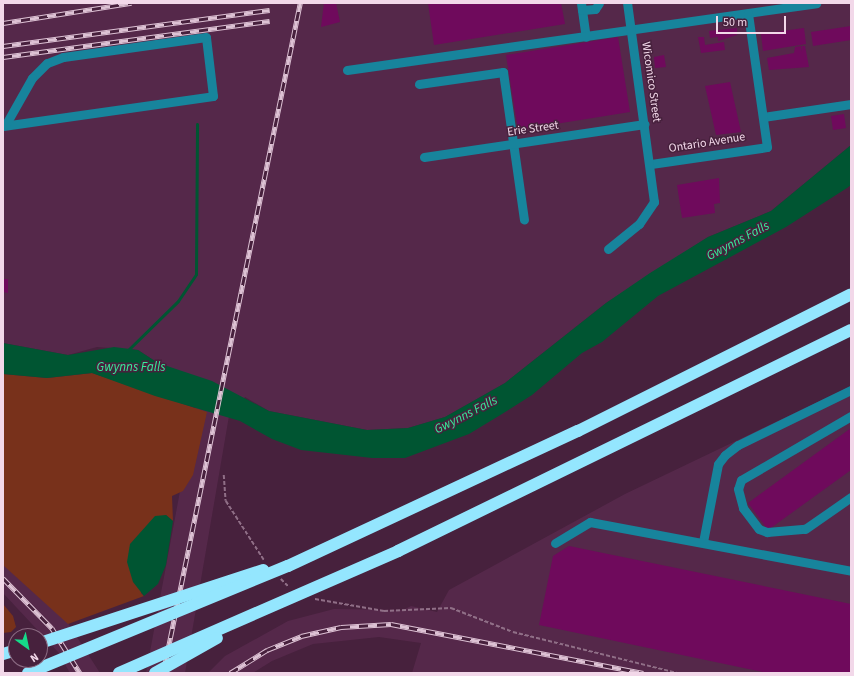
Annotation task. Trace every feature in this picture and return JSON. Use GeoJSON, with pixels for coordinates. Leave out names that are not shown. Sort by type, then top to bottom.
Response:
{"type":"FeatureCollection","features":[{"type":"Feature","properties":{"kind":"highway"},"geometry":{"type":"LineString","coordinates":[[28,673],[288,566],[578,431],[851,294]]}},
{"type":"Feature","properties":{"kind":"highway"},"geometry":{"type":"LineString","coordinates":[[119,673],[262,612],[398,551],[851,330]]}},
{"type":"Feature","properties":{"kind":"highway"},"geometry":{"type":"LineString","coordinates":[[48,640],[237,577],[288,566]]}},
{"type":"Feature","properties":{"kind":"highway"},"geometry":{"type":"LineString","coordinates":[[155,673],[262,612]]}},
{"type":"Feature","properties":{"kind":"street"},"geometry":{"type":"LineString","coordinates":[[586,37],[581,6],[595,8],[598,3]]}},
{"type":"Feature","properties":{"kind":"street","name":"Wicomico Street"},"geometry":{"type":"LineString","coordinates":[[608,249],[649,213],[654,202],[651,164],[627,3]]}},
{"type":"Feature","properties":{"kind":"street"},"geometry":{"type":"LineString","coordinates":[[347,70],[816,3]]}},
{"type":"Feature","properties":{"kind":"street"},"geometry":{"type":"LineString","coordinates":[[748,13],[763,117],[851,104]]}},
{"type":"Feature","properties":{"kind":"street"},"geometry":{"type":"LineString","coordinates":[[206,37],[213,96],[5,125],[32,78],[47,63],[63,57],[206,37]]}},
{"type":"Feature","properties":{"kind":"street"},"geometry":{"type":"LineString","coordinates":[[419,84],[503,72],[524,220]]}},
{"type":"Feature","properties":{"kind":"street","name":"Ontario Avenue"},"geometry":{"type":"LineString","coordinates":[[651,164],[767,147],[763,117]]}},
{"type":"Feature","properties":{"kind":"street","name":"Erie Street"},"geometry":{"type":"LineString","coordinates":[[424,157],[645,124]]}},
{"type":"Feature","properties":{"kind":"street"},"geometry":{"type":"LineString","coordinates":[[703,542],[718,464],[725,455],[738,445],[851,390]]}},
{"type":"Feature","properties":{"kind":"street"},"geometry":{"type":"LineString","coordinates":[[851,416],[741,480],[738,489],[743,508],[758,529],[767,532],[805,528],[851,497]]}},
{"type":"Feature","properties":{"kind":"street"},"geometry":{"type":"LineString","coordinates":[[555,543],[590,522],[851,571]]}},
{"type":"Feature","properties":{"kind":"path"},"geometry":{"type":"LineString","coordinates":[[224,475],[226,501],[268,565]]}},
{"type":"Feature","properties":{"kind":"path"},"geometry":{"type":"LineString","coordinates":[[276,575],[294,590]]}},
{"type":"Feature","properties":{"kind":"path"},"geometry":{"type":"LineString","coordinates":[[311,598],[384,611],[451,608],[513,632],[678,673]]}},
{"type":"Feature","properties":{"kind":"shaded area"},"geometry":{"type":"Polygon","coordinates":[[[3,3],[851,3],[851,145],[771,211],[708,237],[606,303],[505,383],[445,417],[408,428],[367,430],[269,411],[245,397],[229,416],[185,673],[146,673],[201,379],[158,363],[138,350],[97,347],[68,355],[3,343],[3,3]]]}},
{"type":"Feature","properties":{"kind":"shaded area"},"geometry":{"type":"Polygon","coordinates":[[[92,373],[207,412],[193,475],[183,491],[172,496],[173,521],[166,515],[141,593],[144,596],[68,624],[3,565],[3,374],[47,378],[92,373]]]}},
{"type":"Feature","properties":{"kind":"shaded area"},"geometry":{"type":"Polygon","coordinates":[[[851,386],[851,673],[412,673],[421,643],[379,637],[313,644],[272,661],[253,673],[208,673],[225,656],[288,621],[334,609],[403,610],[411,606],[437,612],[449,590],[625,494],[851,386]]]}},
{"type":"Feature","properties":{"kind":"shaded area"},"geometry":{"type":"Polygon","coordinates":[[[3,558],[59,609],[100,673],[70,673],[58,652],[48,641],[48,628],[36,628],[3,593],[3,558]]]}},
{"type":"Feature","properties":{"kind":"shaded area"},"geometry":{"type":"Polygon","coordinates":[[[3,604],[13,616],[16,627],[8,628],[8,632],[3,633],[3,604]]]}},
{"type":"Feature","properties":{"kind":"water","name":"Gwynns Falls"},"geometry":{"type":"Polygon","coordinates":[[[851,145],[851,185],[847,188],[786,227],[658,296],[602,342],[582,353],[532,395],[502,414],[469,434],[405,458],[372,458],[301,450],[272,439],[240,421],[155,396],[92,373],[47,378],[3,374],[3,343],[68,355],[114,347],[138,350],[158,363],[212,381],[269,411],[367,430],[408,428],[445,417],[505,383],[606,303],[650,273],[708,237],[771,211],[851,145]]]}},
{"type":"Feature","properties":{"kind":"water"},"geometry":{"type":"Polygon","coordinates":[[[166,515],[173,521],[166,565],[158,584],[144,596],[133,582],[127,562],[130,544],[155,516],[166,515]]]}},
{"type":"Feature","properties":{"kind":"building"},"geometry":{"type":"Polygon","coordinates":[[[324,3],[336,3],[340,22],[321,27],[324,3]]]}},
{"type":"Feature","properties":{"kind":"building"},"geometry":{"type":"Polygon","coordinates":[[[428,3],[561,3],[565,24],[434,45],[428,3]]]}},
{"type":"Feature","properties":{"kind":"building"},"geometry":{"type":"Polygon","coordinates":[[[851,26],[851,40],[813,46],[811,32],[851,26]]]}},
{"type":"Feature","properties":{"kind":"building"},"geometry":{"type":"Polygon","coordinates":[[[737,28],[737,35],[718,41],[718,37],[710,38],[709,31],[737,28]]]}},
{"type":"Feature","properties":{"kind":"building"},"geometry":{"type":"Polygon","coordinates":[[[804,28],[806,44],[763,51],[761,34],[804,28]]]}},
{"type":"Feature","properties":{"kind":"building"},"geometry":{"type":"Polygon","coordinates":[[[618,37],[630,112],[518,130],[506,55],[618,37]]]}},
{"type":"Feature","properties":{"kind":"building"},"geometry":{"type":"Polygon","coordinates":[[[698,37],[704,37],[705,45],[724,42],[725,50],[701,53],[698,37]]]}},
{"type":"Feature","properties":{"kind":"building"},"geometry":{"type":"Polygon","coordinates":[[[801,46],[802,52],[802,46],[805,46],[809,67],[769,70],[767,58],[794,53],[795,47],[801,46]]]}},
{"type":"Feature","properties":{"kind":"building"},"geometry":{"type":"Polygon","coordinates":[[[664,55],[666,67],[655,68],[654,57],[664,55]]]}},
{"type":"Feature","properties":{"kind":"building"},"geometry":{"type":"Polygon","coordinates":[[[730,82],[741,132],[716,135],[705,86],[730,82]]]}},
{"type":"Feature","properties":{"kind":"building"},"geometry":{"type":"Polygon","coordinates":[[[844,114],[846,128],[833,130],[831,116],[844,114]]]}},
{"type":"Feature","properties":{"kind":"building"},"geometry":{"type":"Polygon","coordinates":[[[719,178],[720,203],[714,204],[715,213],[682,218],[677,185],[719,178]]]}},
{"type":"Feature","properties":{"kind":"building"},"geometry":{"type":"Polygon","coordinates":[[[3,279],[8,279],[8,293],[3,292],[3,279]]]}},
{"type":"Feature","properties":{"kind":"building"},"geometry":{"type":"Polygon","coordinates":[[[851,428],[851,470],[768,530],[748,503],[851,428]]]}},
{"type":"Feature","properties":{"kind":"building"},"geometry":{"type":"Polygon","coordinates":[[[569,546],[851,604],[851,673],[767,673],[539,625],[553,556],[569,546]]]}},
{"type":"Feature","properties":{"kind":"waterway"},"geometry":{"type":"LineString","coordinates":[[127,351],[178,301],[196,274],[197,124]]}},
{"type":"Feature","properties":{"kind":"railway"},"geometry":{"type":"LineString","coordinates":[[3,23],[131,3]]}},
{"type":"Feature","properties":{"kind":"railway"},"geometry":{"type":"LineString","coordinates":[[163,673],[300,3]]}},
{"type":"Feature","properties":{"kind":"railway"},"geometry":{"type":"LineString","coordinates":[[3,46],[270,10]]}},
{"type":"Feature","properties":{"kind":"railway"},"geometry":{"type":"LineString","coordinates":[[3,57],[270,21]]}},
{"type":"Feature","properties":{"kind":"railway"},"geometry":{"type":"LineString","coordinates":[[3,578],[52,628],[80,673]]}},
{"type":"Feature","properties":{"kind":"railway"},"geometry":{"type":"LineString","coordinates":[[230,673],[267,650],[301,636],[341,627],[391,624],[643,673]]}}]}
